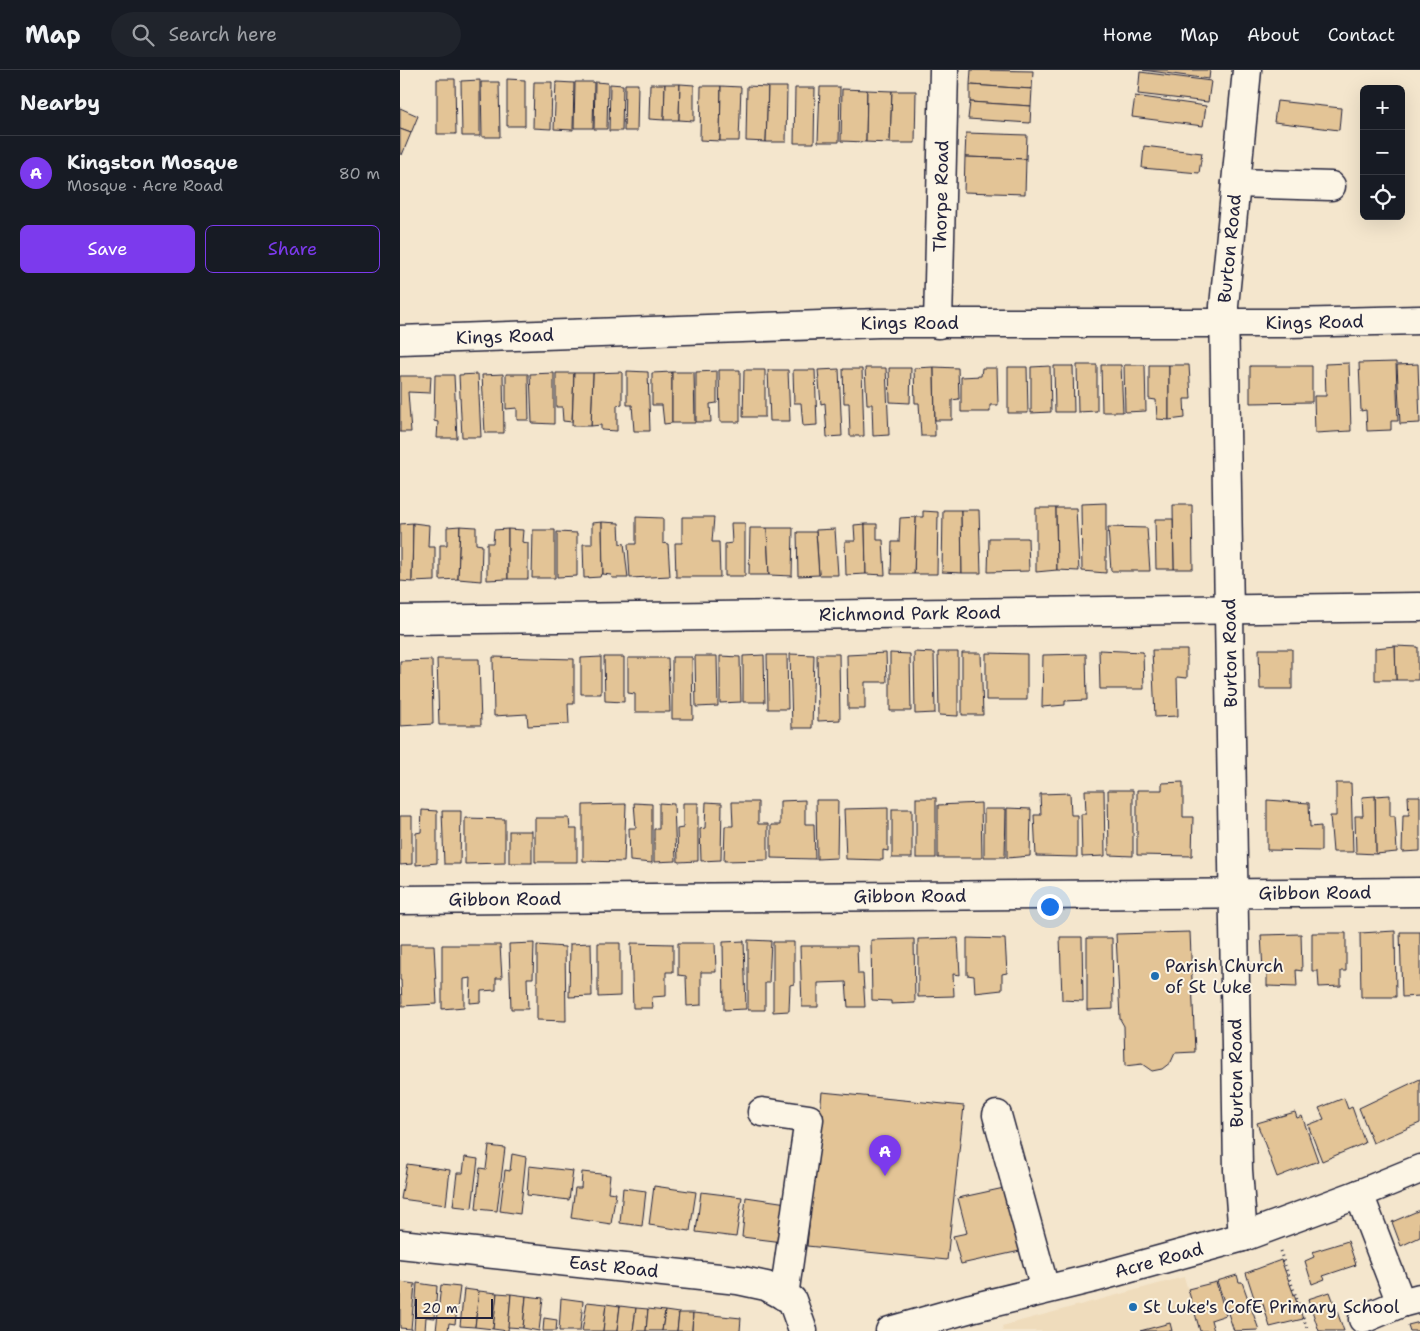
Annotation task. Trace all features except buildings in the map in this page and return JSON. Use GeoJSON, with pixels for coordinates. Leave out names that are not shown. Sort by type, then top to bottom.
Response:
{"type":"FeatureCollection","features":[{"type":"Feature","properties":{"kind":"street","name":"Thorpe Road"},"geometry":{"type":"LineString","coordinates":[[938,324],[944,70]]}},
{"type":"Feature","properties":{"kind":"street","name":"Burton Road"},"geometry":{"type":"LineString","coordinates":[[1243,1237],[1238,1170],[1226,322],[1224,306],[1247,70]]}},
{"type":"Feature","properties":{"kind":"street"},"geometry":{"type":"LineString","coordinates":[[1236,183],[1331,186]]}},
{"type":"Feature","properties":{"kind":"street","name":"Kings Road"},"geometry":{"type":"LineString","coordinates":[[400,340],[879,323],[1288,323],[1420,320]]}},
{"type":"Feature","properties":{"kind":"street","name":"Richmond Park Road"},"geometry":{"type":"LineString","coordinates":[[400,620],[1420,606]]}},
{"type":"Feature","properties":{"kind":"street","name":"Gibbon Road"},"geometry":{"type":"LineString","coordinates":[[400,900],[1420,892]]}},
{"type":"Feature","properties":{"kind":"street"},"geometry":{"type":"LineString","coordinates":[[762,1112],[809,1120],[784,1296]]}},
{"type":"Feature","properties":{"kind":"street"},"geometry":{"type":"LineString","coordinates":[[997,1115],[1045,1289]]}},
{"type":"Feature","properties":{"kind":"street","name":"Acre Road"},"geometry":{"type":"LineString","coordinates":[[890,1331],[1243,1237],[1420,1169]]}},
{"type":"Feature","properties":{"kind":"street"},"geometry":{"type":"LineString","coordinates":[[1358,1194],[1410,1301],[1362,1319]]}},
{"type":"Feature","properties":{"kind":"street","name":"East Road"},"geometry":{"type":"LineString","coordinates":[[400,1244],[738,1280],[766,1286],[792,1300],[803,1331]]}},
{"type":"Feature","properties":{"kind":"path"},"geometry":{"type":"LineString","coordinates":[[1271,1226],[1308,1331]]}},
{"type":"Feature","properties":{"kind":"shaded area","name":"St Luke's CofE Primary School"},"geometry":{"type":"Polygon","coordinates":[[[1184,1277],[1200,1331],[1003,1331],[1002,1326],[1184,1277]]]}},
{"type":"Feature","properties":{"kind":"place","name":"Parish Church of St Luke"},"geometry":{"type":"Point","coordinates":[1155,976]}},
{"type":"Feature","properties":{"kind":"place","name":"Kingston Mosque"},"geometry":{"type":"Point","coordinates":[885,1176]}},
{"type":"Feature","properties":{"kind":"place","name":"St Luke's CofE Primary School"},"geometry":{"type":"Point","coordinates":[1133,1307]}}]}
